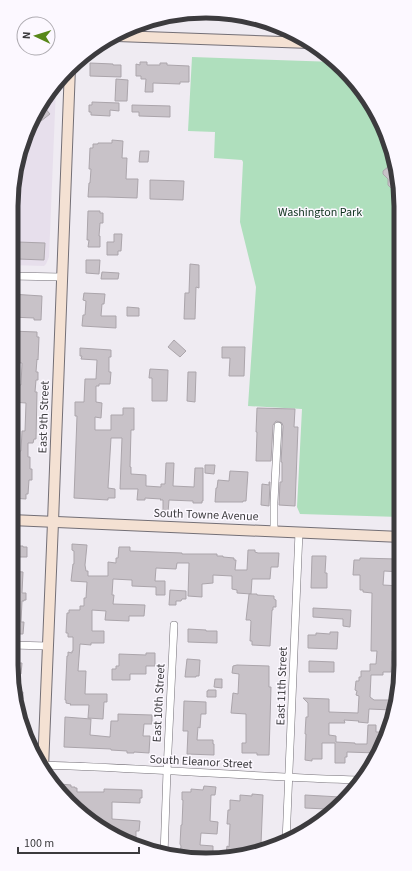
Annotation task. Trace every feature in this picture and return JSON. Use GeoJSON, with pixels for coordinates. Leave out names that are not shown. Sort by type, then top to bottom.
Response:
{"type":"FeatureCollection","features":[{"type":"Feature","properties":{"kind":"street"},"geometry":{"type":"LineString","coordinates":[[125,36],[299,43]]}},
{"type":"Feature","properties":{"kind":"street","name":"East 9th Street"},"geometry":{"type":"LineString","coordinates":[[42,758],[70,77]]}},
{"type":"Feature","properties":{"kind":"street"},"geometry":{"type":"LineString","coordinates":[[18,276],[62,277]]}},
{"type":"Feature","properties":{"kind":"street"},"geometry":{"type":"LineString","coordinates":[[274,531],[278,426]]}},
{"type":"Feature","properties":{"kind":"street","name":"South Towne Avenue"},"geometry":{"type":"LineString","coordinates":[[18,520],[394,537]]}},
{"type":"Feature","properties":{"kind":"street","name":"East 11th Street"},"geometry":{"type":"LineString","coordinates":[[286,835],[299,532]]}},
{"type":"Feature","properties":{"kind":"street","name":"East 10th Street"},"geometry":{"type":"LineString","coordinates":[[164,848],[174,625]]}},
{"type":"Feature","properties":{"kind":"street"},"geometry":{"type":"LineString","coordinates":[[18,645],[48,646]]}},
{"type":"Feature","properties":{"kind":"street","name":"South Eleanor Street"},"geometry":{"type":"LineString","coordinates":[[48,766],[354,780]]}},
{"type":"Feature","properties":{"kind":"shaded area"},"geometry":{"type":"Polygon","coordinates":[[[56,94],[49,257],[44,266],[18,265],[18,194],[24,157],[32,134],[43,112],[56,94]]]}},
{"type":"Feature","properties":{"kind":"green space","name":"Washington Park"},"geometry":{"type":"Polygon","coordinates":[[[192,57],[326,62],[347,82],[369,112],[375,123],[388,157],[394,194],[394,517],[300,514],[297,507],[302,409],[248,406],[256,287],[240,222],[243,162],[242,160],[214,158],[215,132],[188,131],[192,57]]]}},
{"type":"Feature","properties":{"kind":"building"},"geometry":{"type":"Polygon","coordinates":[[[140,62],[147,62],[147,65],[160,65],[160,63],[167,63],[167,65],[189,66],[189,82],[180,82],[180,84],[153,83],[153,92],[145,92],[146,79],[141,79],[141,76],[136,76],[136,64],[140,65],[140,62]]]}},
{"type":"Feature","properties":{"kind":"building"},"geometry":{"type":"Polygon","coordinates":[[[90,63],[121,65],[121,77],[90,76],[90,63]]]}},
{"type":"Feature","properties":{"kind":"building"},"geometry":{"type":"Polygon","coordinates":[[[116,79],[128,80],[127,101],[115,101],[116,79]]]}},
{"type":"Feature","properties":{"kind":"building"},"geometry":{"type":"Polygon","coordinates":[[[92,102],[119,103],[119,111],[110,110],[110,116],[91,115],[91,112],[89,112],[89,105],[92,105],[92,102]]]}},
{"type":"Feature","properties":{"kind":"building"},"geometry":{"type":"Polygon","coordinates":[[[132,105],[170,106],[170,117],[139,116],[139,112],[132,112],[132,105]]]}},
{"type":"Feature","properties":{"kind":"building"},"geometry":{"type":"Polygon","coordinates":[[[45,109],[50,114],[41,121],[39,119],[45,109]]]}},
{"type":"Feature","properties":{"kind":"building"},"geometry":{"type":"Polygon","coordinates":[[[112,140],[123,141],[122,158],[127,158],[126,179],[138,179],[137,198],[88,197],[91,169],[89,169],[90,148],[93,148],[93,144],[112,143],[112,140]]]}},
{"type":"Feature","properties":{"kind":"building"},"geometry":{"type":"Polygon","coordinates":[[[140,151],[149,151],[148,162],[139,162],[140,151]]]}},
{"type":"Feature","properties":{"kind":"building"},"geometry":{"type":"Polygon","coordinates":[[[390,167],[392,189],[388,185],[388,179],[383,174],[383,171],[390,167]]]}},
{"type":"Feature","properties":{"kind":"building"},"geometry":{"type":"Polygon","coordinates":[[[150,180],[184,181],[183,200],[150,199],[150,180]]]}},
{"type":"Feature","properties":{"kind":"building"},"geometry":{"type":"Polygon","coordinates":[[[88,211],[100,211],[100,213],[103,213],[103,223],[100,223],[100,247],[88,247],[88,211]]]}},
{"type":"Feature","properties":{"kind":"building"},"geometry":{"type":"Polygon","coordinates":[[[114,234],[122,234],[121,251],[118,251],[118,255],[107,255],[107,242],[114,242],[114,234]]]}},
{"type":"Feature","properties":{"kind":"building"},"geometry":{"type":"Polygon","coordinates":[[[18,242],[45,243],[44,260],[18,259],[18,242]]]}},
{"type":"Feature","properties":{"kind":"building"},"geometry":{"type":"Polygon","coordinates":[[[86,260],[100,260],[99,274],[86,273],[86,260]]]}},
{"type":"Feature","properties":{"kind":"building"},"geometry":{"type":"Polygon","coordinates":[[[190,264],[199,265],[199,288],[196,287],[195,319],[184,319],[185,293],[189,293],[190,264]]]}},
{"type":"Feature","properties":{"kind":"building"},"geometry":{"type":"Polygon","coordinates":[[[102,272],[119,273],[118,279],[101,279],[102,272]]]}},
{"type":"Feature","properties":{"kind":"building"},"geometry":{"type":"Polygon","coordinates":[[[84,293],[105,294],[101,316],[116,316],[116,328],[82,326],[83,315],[85,315],[86,301],[83,300],[84,293]]]}},
{"type":"Feature","properties":{"kind":"building"},"geometry":{"type":"Polygon","coordinates":[[[18,294],[42,296],[41,320],[34,320],[34,318],[18,317],[18,294]]]}},
{"type":"Feature","properties":{"kind":"building"},"geometry":{"type":"Polygon","coordinates":[[[127,307],[139,308],[139,316],[127,316],[127,307]]]}},
{"type":"Feature","properties":{"kind":"building"},"geometry":{"type":"Polygon","coordinates":[[[18,331],[37,332],[37,337],[39,337],[36,372],[38,372],[38,380],[36,380],[35,392],[37,392],[36,439],[34,439],[33,443],[28,443],[28,457],[30,457],[32,480],[29,480],[26,499],[18,498],[18,451],[21,451],[22,431],[25,431],[26,403],[18,402],[18,385],[21,385],[22,363],[18,363],[18,331]]]}},
{"type":"Feature","properties":{"kind":"building"},"geometry":{"type":"Polygon","coordinates":[[[174,340],[186,351],[180,357],[168,347],[174,340]]]}},
{"type":"Feature","properties":{"kind":"building"},"geometry":{"type":"Polygon","coordinates":[[[222,347],[245,347],[244,376],[229,376],[230,358],[222,358],[222,347]]]}},
{"type":"Feature","properties":{"kind":"building"},"geometry":{"type":"Polygon","coordinates":[[[80,348],[111,350],[111,357],[109,357],[109,372],[111,372],[110,384],[99,384],[99,386],[96,386],[96,402],[102,403],[101,418],[95,417],[95,430],[111,430],[111,415],[123,415],[123,408],[134,408],[134,430],[131,430],[131,474],[146,475],[146,486],[161,487],[161,484],[165,484],[166,463],[174,463],[173,486],[194,487],[195,468],[203,468],[202,503],[169,500],[168,513],[163,513],[163,500],[145,498],[145,500],[137,500],[138,489],[120,489],[122,438],[111,438],[108,488],[115,489],[115,498],[108,498],[108,500],[74,498],[77,416],[75,416],[75,402],[84,402],[85,379],[96,379],[97,360],[81,359],[82,356],[80,356],[80,348]]]}},
{"type":"Feature","properties":{"kind":"building"},"geometry":{"type":"Polygon","coordinates":[[[150,369],[168,370],[167,401],[152,401],[152,378],[149,378],[150,369]]]}},
{"type":"Feature","properties":{"kind":"building"},"geometry":{"type":"Polygon","coordinates":[[[188,372],[196,372],[195,402],[187,401],[188,372]]]}},
{"type":"Feature","properties":{"kind":"building"},"geometry":{"type":"Polygon","coordinates":[[[257,408],[295,409],[294,427],[298,427],[295,506],[279,505],[280,482],[282,482],[282,423],[276,421],[273,425],[271,461],[256,461],[257,408]]]}},
{"type":"Feature","properties":{"kind":"building"},"geometry":{"type":"Polygon","coordinates":[[[205,465],[215,465],[214,474],[205,473],[205,465]]]}},
{"type":"Feature","properties":{"kind":"building"},"geometry":{"type":"Polygon","coordinates":[[[230,471],[248,472],[246,501],[215,502],[218,480],[229,481],[230,471]]]}},
{"type":"Feature","properties":{"kind":"building"},"geometry":{"type":"Polygon","coordinates":[[[270,482],[269,506],[261,505],[262,484],[269,485],[270,482]]]}},
{"type":"Feature","properties":{"kind":"building"},"geometry":{"type":"Polygon","coordinates":[[[72,544],[87,545],[85,565],[86,571],[88,571],[88,576],[108,576],[108,562],[116,563],[119,547],[130,547],[130,551],[182,554],[217,554],[217,556],[234,558],[234,560],[236,560],[235,570],[247,570],[248,550],[255,550],[255,552],[258,553],[279,553],[278,567],[271,567],[270,579],[252,579],[251,594],[237,593],[237,590],[232,589],[232,576],[213,575],[213,583],[202,584],[202,597],[188,596],[189,563],[177,563],[176,569],[156,568],[155,581],[165,581],[165,595],[156,595],[156,587],[132,586],[132,580],[113,579],[113,604],[145,605],[144,616],[129,616],[129,621],[105,620],[106,611],[92,610],[92,631],[104,631],[104,643],[91,643],[91,645],[80,644],[78,671],[86,671],[85,694],[107,694],[107,702],[104,702],[103,719],[88,718],[89,705],[70,705],[71,704],[66,703],[65,700],[67,656],[68,652],[72,653],[73,651],[73,637],[68,637],[68,633],[66,633],[67,613],[69,613],[69,610],[80,610],[80,606],[84,606],[87,582],[71,581],[74,564],[74,551],[72,550],[72,544]]]}},
{"type":"Feature","properties":{"kind":"building"},"geometry":{"type":"Polygon","coordinates":[[[18,546],[27,547],[27,557],[18,557],[18,546]]]}},
{"type":"Feature","properties":{"kind":"building"},"geometry":{"type":"Polygon","coordinates":[[[312,556],[326,556],[325,573],[327,573],[327,588],[311,588],[312,556]]]}},
{"type":"Feature","properties":{"kind":"building"},"geometry":{"type":"Polygon","coordinates":[[[360,558],[394,559],[394,572],[384,571],[383,585],[394,586],[394,651],[392,651],[391,672],[383,672],[383,675],[371,675],[370,697],[374,700],[390,700],[389,710],[369,709],[368,723],[344,720],[345,723],[329,723],[329,735],[336,736],[336,742],[355,744],[367,744],[368,725],[376,725],[376,732],[382,732],[372,753],[347,752],[345,763],[335,763],[335,743],[322,743],[322,759],[312,759],[312,761],[305,760],[305,734],[306,717],[308,717],[308,703],[303,698],[329,699],[329,712],[358,713],[359,696],[356,695],[357,691],[355,690],[356,681],[359,681],[359,677],[361,677],[361,671],[370,671],[370,664],[376,664],[377,651],[371,651],[372,593],[363,592],[363,590],[360,590],[360,575],[353,575],[354,560],[360,560],[360,558]]]}},
{"type":"Feature","properties":{"kind":"building"},"geometry":{"type":"Polygon","coordinates":[[[18,572],[23,572],[22,593],[26,593],[26,600],[22,601],[21,622],[24,622],[23,634],[18,634],[18,572]]]}},
{"type":"Feature","properties":{"kind":"building"},"geometry":{"type":"Polygon","coordinates":[[[170,590],[186,591],[186,599],[176,601],[176,605],[169,605],[170,590]]]}},
{"type":"Feature","properties":{"kind":"building"},"geometry":{"type":"Polygon","coordinates":[[[249,594],[274,596],[274,599],[276,600],[276,607],[273,607],[272,610],[270,646],[252,645],[252,641],[250,641],[251,621],[246,620],[249,594]]]}},
{"type":"Feature","properties":{"kind":"building"},"geometry":{"type":"Polygon","coordinates":[[[313,608],[351,610],[350,627],[343,626],[343,619],[313,617],[313,608]]]}},
{"type":"Feature","properties":{"kind":"building"},"geometry":{"type":"Polygon","coordinates":[[[188,629],[217,631],[217,643],[188,642],[188,629]]]}},
{"type":"Feature","properties":{"kind":"building"},"geometry":{"type":"Polygon","coordinates":[[[330,632],[338,632],[337,649],[308,648],[308,635],[316,635],[316,633],[330,634],[330,632]]]}},
{"type":"Feature","properties":{"kind":"building"},"geometry":{"type":"Polygon","coordinates":[[[146,653],[155,653],[155,666],[146,666],[146,674],[130,674],[130,680],[112,680],[112,669],[116,669],[116,666],[119,666],[119,654],[146,655],[146,653]]]}},
{"type":"Feature","properties":{"kind":"building"},"geometry":{"type":"Polygon","coordinates":[[[187,659],[200,660],[199,676],[185,677],[187,659]]]}},
{"type":"Feature","properties":{"kind":"building"},"geometry":{"type":"Polygon","coordinates":[[[309,661],[334,662],[334,672],[309,672],[309,661]]]}},
{"type":"Feature","properties":{"kind":"building"},"geometry":{"type":"Polygon","coordinates":[[[18,663],[22,663],[21,674],[18,674],[18,663]]]}},
{"type":"Feature","properties":{"kind":"building"},"geometry":{"type":"Polygon","coordinates":[[[233,666],[269,666],[269,687],[271,687],[269,755],[242,753],[242,743],[246,743],[246,714],[231,713],[233,693],[238,694],[239,674],[232,673],[233,666]]]}},
{"type":"Feature","properties":{"kind":"building"},"geometry":{"type":"Polygon","coordinates":[[[215,679],[222,679],[222,688],[214,687],[215,679]]]}},
{"type":"Feature","properties":{"kind":"building"},"geometry":{"type":"Polygon","coordinates":[[[208,690],[216,690],[216,697],[207,697],[208,690]]]}},
{"type":"Feature","properties":{"kind":"building"},"geometry":{"type":"Polygon","coordinates":[[[20,692],[23,692],[23,699],[22,699],[20,692]]]}},
{"type":"Feature","properties":{"kind":"building"},"geometry":{"type":"Polygon","coordinates":[[[184,701],[206,702],[206,714],[201,714],[197,740],[213,740],[214,755],[187,754],[188,731],[183,731],[184,701]]]}},
{"type":"Feature","properties":{"kind":"building"},"geometry":{"type":"Polygon","coordinates":[[[118,714],[152,715],[152,724],[144,724],[143,736],[150,736],[149,753],[127,753],[127,751],[111,749],[64,747],[65,717],[91,719],[90,735],[110,737],[111,721],[118,721],[118,714]]]}},
{"type":"Feature","properties":{"kind":"building"},"geometry":{"type":"Polygon","coordinates":[[[61,784],[71,785],[71,787],[77,788],[77,792],[104,792],[104,789],[142,790],[142,798],[140,798],[140,803],[112,802],[112,819],[140,821],[139,831],[136,831],[136,840],[112,828],[82,806],[61,784]]]}},
{"type":"Feature","properties":{"kind":"building"},"geometry":{"type":"Polygon","coordinates":[[[204,786],[216,787],[215,795],[211,795],[210,821],[218,822],[217,834],[201,833],[200,845],[213,846],[213,853],[194,853],[181,851],[183,800],[182,792],[191,792],[191,789],[203,790],[204,786]]]}},
{"type":"Feature","properties":{"kind":"building"},"geometry":{"type":"Polygon","coordinates":[[[252,794],[263,795],[261,844],[255,847],[226,852],[227,846],[229,847],[230,824],[227,824],[228,810],[230,810],[230,800],[240,801],[240,795],[252,796],[252,794]]]}},
{"type":"Feature","properties":{"kind":"building"},"geometry":{"type":"Polygon","coordinates":[[[305,795],[340,797],[329,807],[326,807],[326,809],[305,808],[305,795]]]}}]}
